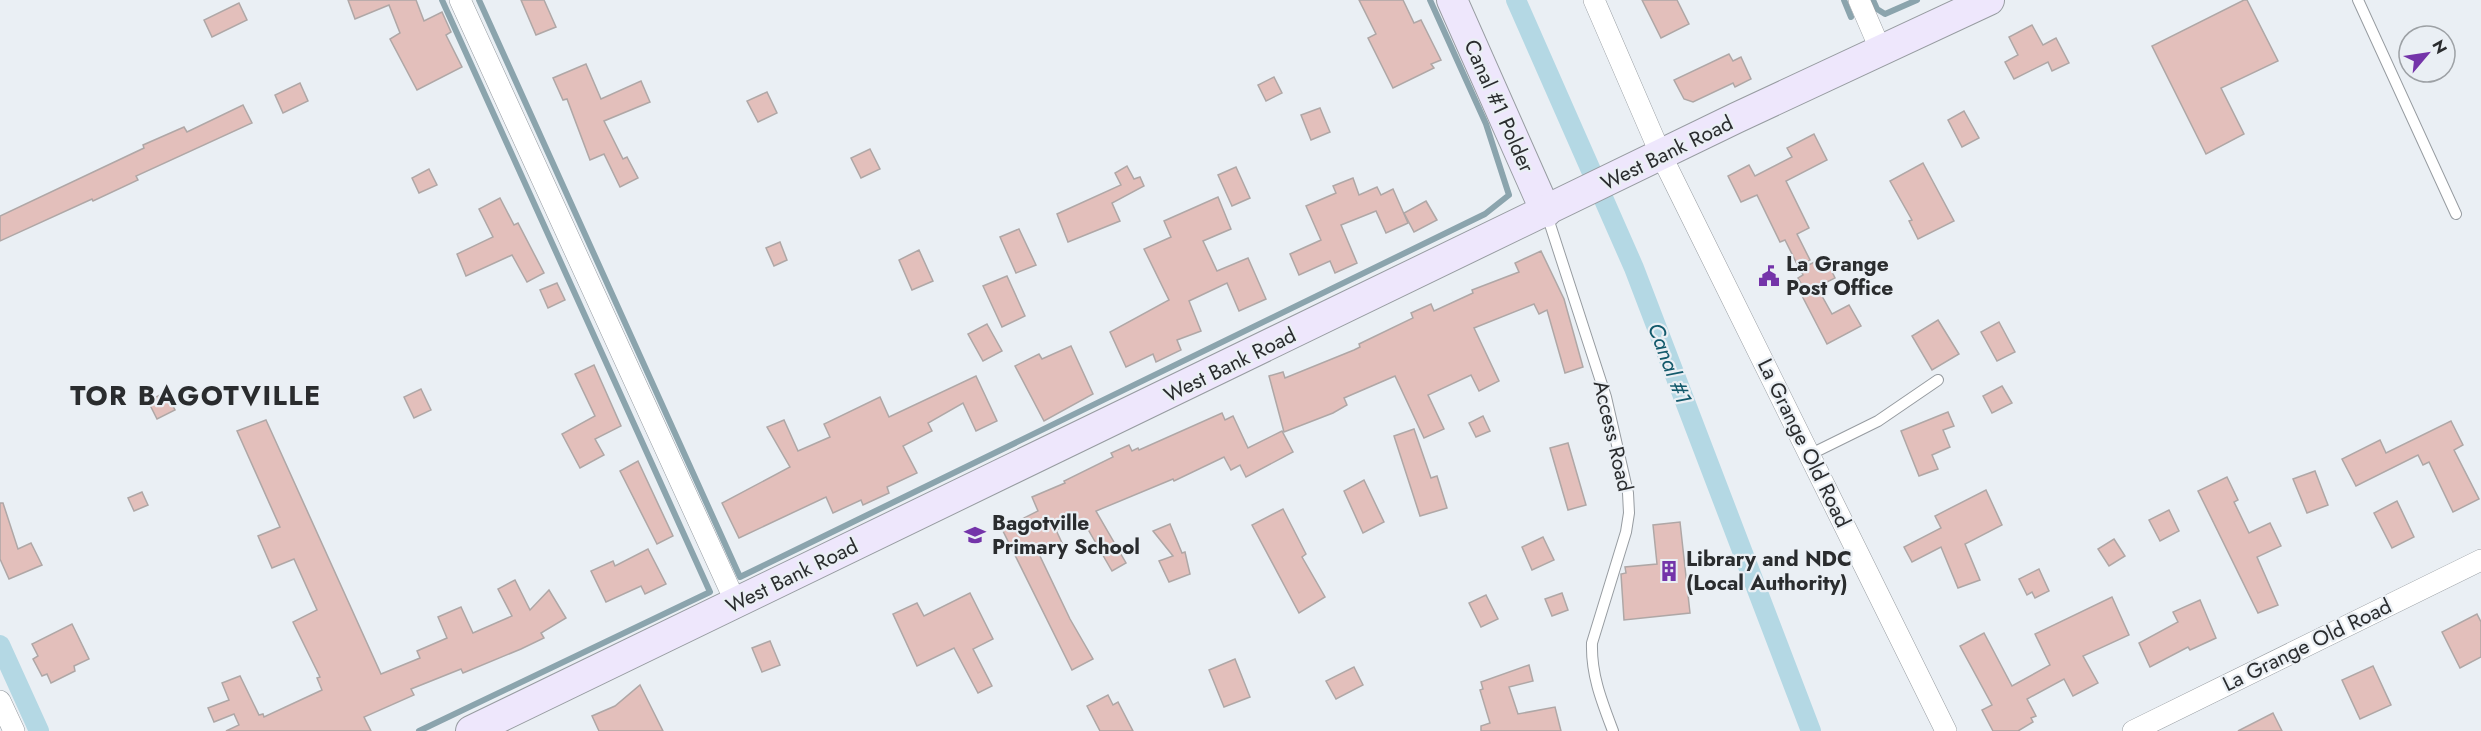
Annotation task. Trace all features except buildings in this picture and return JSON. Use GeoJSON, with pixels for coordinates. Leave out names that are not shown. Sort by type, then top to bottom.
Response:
{"type":"FeatureCollection","features":[{"type":"Feature","properties":{"kind":"street"},"geometry":{"type":"LineString","coordinates":[[460,0],[736,603]]}},
{"type":"Feature","properties":{"kind":"street","name":"Canal #1 Polder"},"geometry":{"type":"LineString","coordinates":[[1452,0],[1557,207]]}},
{"type":"Feature","properties":{"kind":"street","name":"La Grange Old Road"},"geometry":{"type":"LineString","coordinates":[[1594,0],[1652,160],[1809,455],[1946,731]]}},
{"type":"Feature","properties":{"kind":"street"},"geometry":{"type":"LineString","coordinates":[[1859,0],[1881,51]]}},
{"type":"Feature","properties":{"kind":"street","name":"West Bank Road"},"geometry":{"type":"LineString","coordinates":[[471,731],[1652,160],[1989,0]]}},
{"type":"Feature","properties":{"kind":"street","name":"La Grange Old Road"},"geometry":{"type":"LineString","coordinates":[[2133,731],[2481,560]]}},
{"type":"Feature","properties":{"kind":"street"},"geometry":{"type":"LineString","coordinates":[[0,701],[14,731]]}},
{"type":"Feature","properties":{"kind":"lane"},"geometry":{"type":"LineString","coordinates":[[2358,0],[2456,214]]}},
{"type":"Feature","properties":{"kind":"lane","name":"Access Road"},"geometry":{"type":"LineString","coordinates":[[1557,207],[1628,493],[1629,513],[1626,532],[1592,643],[1592,658],[1598,691],[1613,731]]}},
{"type":"Feature","properties":{"kind":"lane"},"geometry":{"type":"LineString","coordinates":[[1809,455],[1878,421],[1938,380]]}},
{"type":"Feature","properties":{"kind":"waterway"},"geometry":{"type":"LineString","coordinates":[[419,731],[710,592],[442,0]]}},
{"type":"Feature","properties":{"kind":"waterway"},"geometry":{"type":"LineString","coordinates":[[479,0],[740,577],[1485,214],[1509,195],[1486,124],[1430,0]]}},
{"type":"Feature","properties":{"kind":"waterway","name":"Canal #1"},"geometry":{"type":"LineString","coordinates":[[1516,0],[1634,268],[1811,731]]}},
{"type":"Feature","properties":{"kind":"waterway"},"geometry":{"type":"LineString","coordinates":[[1844,0],[1851,17]]}},
{"type":"Feature","properties":{"kind":"waterway"},"geometry":{"type":"LineString","coordinates":[[1873,0],[1877,9],[1885,14],[1917,0]]}},
{"type":"Feature","properties":{"kind":"waterway"},"geometry":{"type":"LineString","coordinates":[[0,645],[39,731]]}},
{"type":"Feature","properties":{"kind":"place","name":"La Grange Post Office"},"geometry":{"type":"Point","coordinates":[1769,276]}},
{"type":"Feature","properties":{"kind":"place","name":"Bagotville Primary School"},"geometry":{"type":"Point","coordinates":[975,535]}},
{"type":"Feature","properties":{"kind":"place","name":"Library and NDC (Local Authority)"},"geometry":{"type":"Point","coordinates":[1669,571]}},
{"type":"Feature","properties":{"kind":"district","name":"TOR BAGOTVILLE"},"geometry":{"type":"Point","coordinates":[196,396]}}]}
